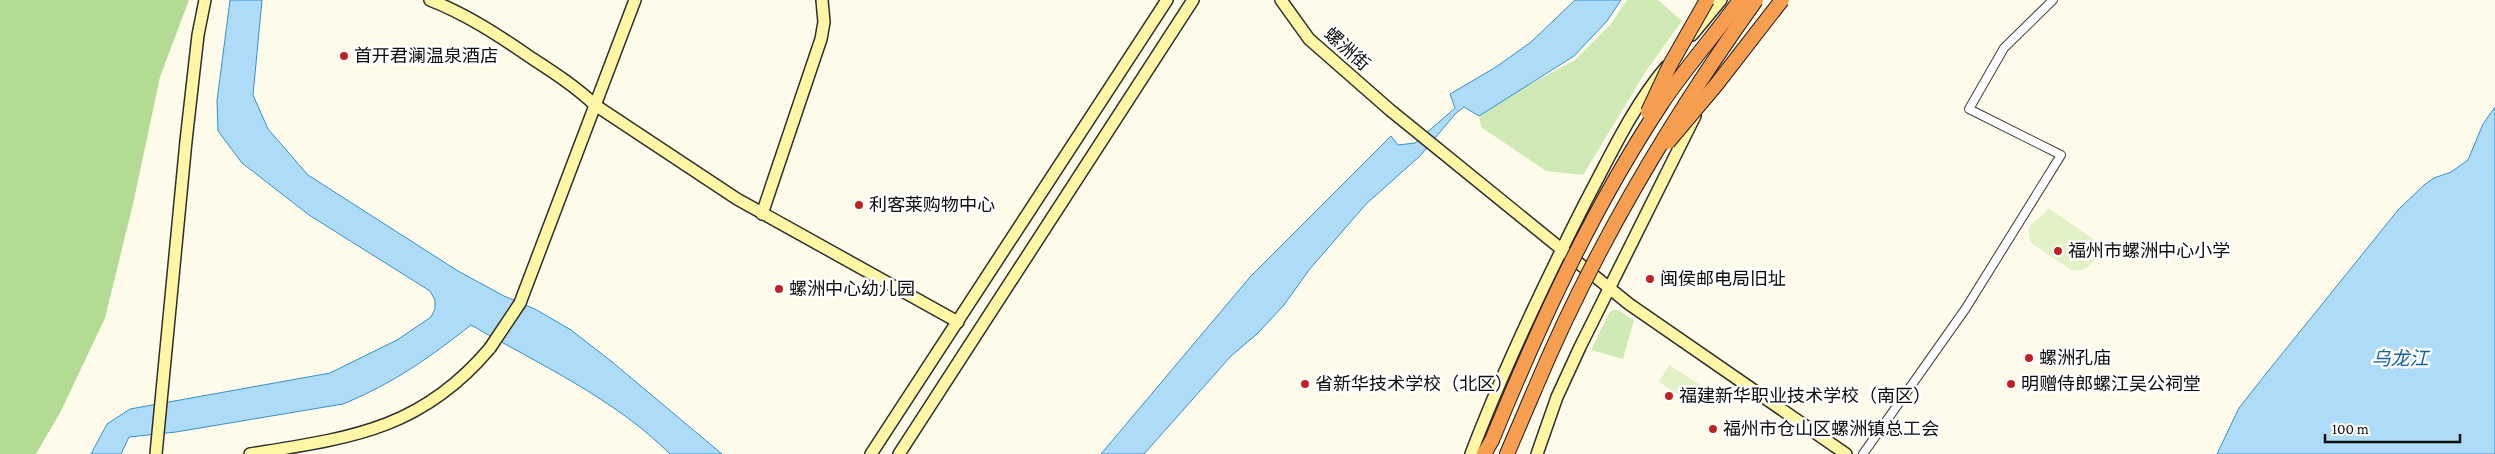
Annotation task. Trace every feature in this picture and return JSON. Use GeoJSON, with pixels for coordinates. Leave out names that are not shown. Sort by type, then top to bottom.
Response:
{"type":"FeatureCollection","features":[{"type":"Feature","properties":{"kind":"highway"},"geometry":{"type":"LineString","coordinates":[[1626,163],[1636,136],[1670,65],[1707,0]]}},
{"type":"Feature","properties":{"kind":"highway"},"geometry":{"type":"LineString","coordinates":[[1486,454],[1558,287],[1626,163],[1663,102],[1740,0]]}},
{"type":"Feature","properties":{"kind":"highway"},"geometry":{"type":"LineString","coordinates":[[1507,454],[1556,338],[1604,241],[1668,128],[1710,64],[1756,0]]}},
{"type":"Feature","properties":{"kind":"highway"},"geometry":{"type":"LineString","coordinates":[[1645,169],[1716,85],[1782,0]]}},
{"type":"Feature","properties":{"kind":"highway"},"geometry":{"type":"LineString","coordinates":[[1514,454],[1534,391]]}},
{"type":"Feature","properties":{"kind":"street"},"geometry":{"type":"LineString","coordinates":[[156,454],[187,132],[198,35],[205,0]]}},
{"type":"Feature","properties":{"kind":"street"},"geometry":{"type":"LineString","coordinates":[[430,0],[489,30],[578,89],[595,105],[762,214],[958,322]]}},
{"type":"Feature","properties":{"kind":"street"},"geometry":{"type":"LineString","coordinates":[[250,454],[342,439],[393,423],[430,403],[451,388],[490,348],[520,303],[635,0]]}},
{"type":"Feature","properties":{"kind":"street"},"geometry":{"type":"LineString","coordinates":[[762,214],[821,39],[824,22],[822,0]]}},
{"type":"Feature","properties":{"kind":"street"},"geometry":{"type":"LineString","coordinates":[[871,454],[1168,0]]}},
{"type":"Feature","properties":{"kind":"street"},"geometry":{"type":"LineString","coordinates":[[899,454],[1192,0]]}},
{"type":"Feature","properties":{"kind":"street","name":"螺洲街"},"geometry":{"type":"LineString","coordinates":[[1281,0],[1308,39],[1397,116],[1610,288],[1703,356],[1846,454]]}},
{"type":"Feature","properties":{"kind":"street"},"geometry":{"type":"LineString","coordinates":[[1471,454],[1503,376],[1562,248],[1608,160],[1653,82],[1721,0]]}},
{"type":"Feature","properties":{"kind":"street"},"geometry":{"type":"LineString","coordinates":[[1537,454],[1558,397],[1695,115],[1732,58],[1775,0]]}},
{"type":"Feature","properties":{"kind":"street"},"geometry":{"type":"LineString","coordinates":[[1863,454],[1966,308],[2061,155],[1969,109],[2004,48],[2053,0]]}},
{"type":"Feature","properties":{"kind":"green space"},"geometry":{"type":"Polygon","coordinates":[[[0,0],[189,0],[160,77],[133,204],[105,318],[61,411],[36,454],[0,454],[0,0]]]}},
{"type":"Feature","properties":{"kind":"green space"},"geometry":{"type":"Polygon","coordinates":[[[1627,0],[1658,0],[1682,21],[1646,71],[1583,175],[1546,171],[1481,127],[1479,116],[1520,90],[1575,60],[1610,25],[1627,0]]]}},
{"type":"Feature","properties":{"kind":"green space"},"geometry":{"type":"Polygon","coordinates":[[[2048,208],[2102,245],[2099,250],[2097,248],[2092,263],[2086,269],[2071,270],[2031,243],[2029,230],[2048,208]]]}},
{"type":"Feature","properties":{"kind":"green space"},"geometry":{"type":"Polygon","coordinates":[[[1613,310],[1618,310],[1634,320],[1623,359],[1591,350],[1609,313],[1613,310]]]}},
{"type":"Feature","properties":{"kind":"green space"},"geometry":{"type":"Polygon","coordinates":[[[1669,365],[1702,386],[1691,403],[1659,382],[1669,365]]]}},
{"type":"Feature","properties":{"kind":"water"},"geometry":{"type":"Polygon","coordinates":[[[230,0],[262,0],[253,95],[268,129],[308,175],[458,271],[504,296],[535,309],[571,330],[722,454],[670,454],[648,434],[601,399],[471,325],[410,369],[379,387],[343,404],[176,432],[129,437],[121,454],[91,454],[107,424],[130,409],[330,373],[397,340],[431,317],[435,309],[435,300],[430,291],[309,215],[242,163],[218,131],[217,101],[230,0]]]}},
{"type":"Feature","properties":{"kind":"water"},"geometry":{"type":"Polygon","coordinates":[[[1575,0],[1621,0],[1607,21],[1574,56],[1479,116],[1464,107],[1456,113],[1420,156],[1366,204],[1309,270],[1284,305],[1257,334],[1231,356],[1144,454],[1101,454],[1250,277],[1391,136],[1398,145],[1415,143],[1455,108],[1450,94],[1496,67],[1531,42],[1575,0]]]}},
{"type":"Feature","properties":{"kind":"water","name":"乌龙江"},"geometry":{"type":"Polygon","coordinates":[[[2495,107],[2495,454],[2217,454],[2239,408],[2398,210],[2424,185],[2434,178],[2451,172],[2468,160],[2483,124],[2495,107]]]}},
{"type":"Feature","properties":{"kind":"place","name":"首开君澜温泉酒店"},"geometry":{"type":"Point","coordinates":[344,56]}},
{"type":"Feature","properties":{"kind":"place","name":"利客莱购物中心"},"geometry":{"type":"Point","coordinates":[859,205]}},
{"type":"Feature","properties":{"kind":"place","name":"福州市螺洲中心小学"},"geometry":{"type":"Point","coordinates":[2058,251]}},
{"type":"Feature","properties":{"kind":"place","name":"闽侯邮电局旧址"},"geometry":{"type":"Point","coordinates":[1650,279]}},
{"type":"Feature","properties":{"kind":"place","name":"螺洲中心幼儿园"},"geometry":{"type":"Point","coordinates":[779,289]}},
{"type":"Feature","properties":{"kind":"place","name":"螺洲孔庙"},"geometry":{"type":"Point","coordinates":[2029,358]}},
{"type":"Feature","properties":{"kind":"place","name":"省新华技术学校（北区）"},"geometry":{"type":"Point","coordinates":[1305,384]}},
{"type":"Feature","properties":{"kind":"place","name":"明赠侍郎螺江吴公祠堂"},"geometry":{"type":"Point","coordinates":[2011,384]}},
{"type":"Feature","properties":{"kind":"place","name":"福建新华职业技术学校（南区）"},"geometry":{"type":"Point","coordinates":[1669,396]}},
{"type":"Feature","properties":{"kind":"place","name":"福州市仓山区螺洲镇总工会"},"geometry":{"type":"Point","coordinates":[1713,429]}}]}
